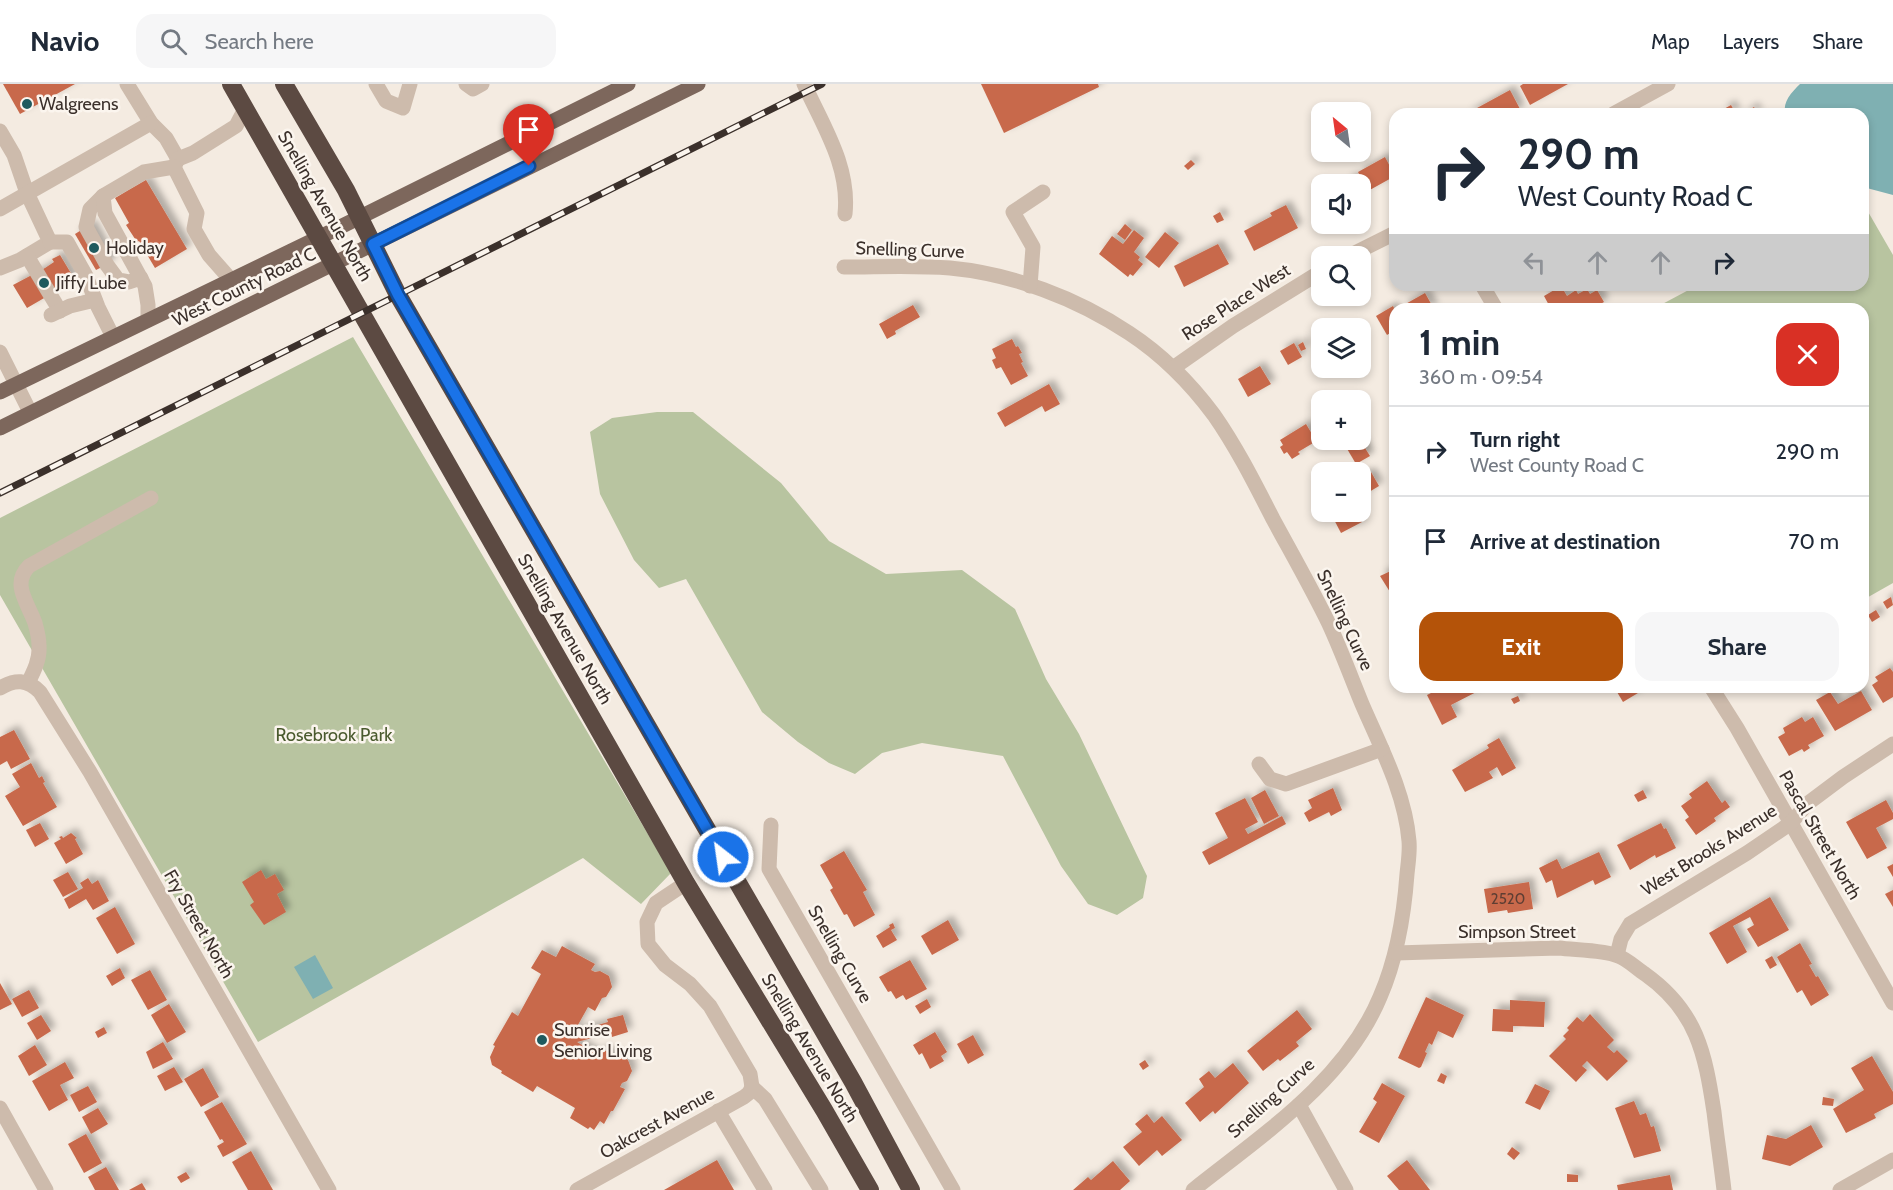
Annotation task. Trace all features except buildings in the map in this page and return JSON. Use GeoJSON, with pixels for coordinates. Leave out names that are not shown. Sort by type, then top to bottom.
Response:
{"type":"FeatureCollection","features":[{"type":"Feature","properties":{"kind":"highway","name":"Snelling Avenue North"},"geometry":{"type":"LineString","coordinates":[[231,84],[686,883],[870,1190]]}},
{"type":"Feature","properties":{"kind":"highway","name":"Snelling Avenue North"},"geometry":{"type":"LineString","coordinates":[[284,84],[359,217],[398,295],[847,1072],[911,1190]]}},
{"type":"Feature","properties":{"kind":"main road","name":"West County Road C"},"geometry":{"type":"LineString","coordinates":[[0,392],[628,84]]}},
{"type":"Feature","properties":{"kind":"main road","name":"West County Road C"},"geometry":{"type":"LineString","coordinates":[[0,428],[698,84]]}},
{"type":"Feature","properties":{"kind":"street"},"geometry":{"type":"LineString","coordinates":[[127,84],[151,123],[166,138],[197,213],[194,229],[209,255],[231,280]]}},
{"type":"Feature","properties":{"kind":"street"},"geometry":{"type":"LineString","coordinates":[[376,84],[386,101],[403,108],[410,84]]}},
{"type":"Feature","properties":{"kind":"street"},"geometry":{"type":"LineString","coordinates":[[466,84],[473,89],[482,84]]}},
{"type":"Feature","properties":{"kind":"street"},"geometry":{"type":"LineString","coordinates":[[804,84],[842,167],[845,214]]}},
{"type":"Feature","properties":{"kind":"street"},"geometry":{"type":"LineString","coordinates":[[1624,108],[1668,84]]}},
{"type":"Feature","properties":{"kind":"street"},"geometry":{"type":"LineString","coordinates":[[141,278],[129,282],[118,280],[106,265],[86,227],[90,209],[103,196],[144,172],[176,163],[236,126],[245,109]]}},
{"type":"Feature","properties":{"kind":"street"},"geometry":{"type":"LineString","coordinates":[[0,209],[151,123]]}},
{"type":"Feature","properties":{"kind":"street"},"geometry":{"type":"LineString","coordinates":[[0,132],[14,155],[27,193],[50,242]]}},
{"type":"Feature","properties":{"kind":"street"},"geometry":{"type":"LineString","coordinates":[[1030,286],[1033,247],[1013,212],[1043,192]]}},
{"type":"Feature","properties":{"kind":"street"},"geometry":{"type":"LineString","coordinates":[[103,196],[105,213],[145,286],[148,320]]}},
{"type":"Feature","properties":{"kind":"street"},"geometry":{"type":"LineString","coordinates":[[1368,246],[1389,235]]}},
{"type":"Feature","properties":{"kind":"street"},"geometry":{"type":"LineString","coordinates":[[0,268],[27,256],[50,242],[67,242],[86,276],[113,337]]}},
{"type":"Feature","properties":{"kind":"street"},"geometry":{"type":"LineString","coordinates":[[27,256],[56,313],[70,306],[96,300]]}},
{"type":"Feature","properties":{"kind":"street","name":"Snelling Curve"},"geometry":{"type":"LineString","coordinates":[[843,267],[949,268],[1007,279],[1030,286],[1098,314],[1131,334],[1173,368],[1212,413],[1233,444],[1328,624],[1393,774],[1403,808],[1409,843],[1406,899],[1396,953],[1380,998],[1366,1024],[1333,1069],[1299,1105],[1193,1190]]}},
{"type":"Feature","properties":{"kind":"street","name":"Rose Place West"},"geometry":{"type":"LineString","coordinates":[[1173,368],[1233,326],[1311,278]]}},
{"type":"Feature","properties":{"kind":"street"},"geometry":{"type":"LineString","coordinates":[[0,352],[30,412]]}},
{"type":"Feature","properties":{"kind":"street"},"geometry":{"type":"LineString","coordinates":[[0,688],[19,680],[28,682],[38,660],[39,648],[35,622],[20,585],[24,572],[29,566],[151,498]]}},
{"type":"Feature","properties":{"kind":"street","name":"Fry Street North"},"geometry":{"type":"LineString","coordinates":[[28,682],[40,692],[90,772],[328,1190]]}},
{"type":"Feature","properties":{"kind":"street","name":"Pascal Street North"},"geometry":{"type":"LineString","coordinates":[[1715,693],[1893,1003]]}},
{"type":"Feature","properties":{"kind":"street","name":"West Brooks Avenue"},"geometry":{"type":"LineString","coordinates":[[1617,955],[1621,939],[1630,924],[1747,853],[1791,823],[1807,804],[1893,744]]}},
{"type":"Feature","properties":{"kind":"street"},"geometry":{"type":"LineString","coordinates":[[1259,764],[1270,779],[1286,784],[1382,749]]}},
{"type":"Feature","properties":{"kind":"street","name":"Snelling Curve"},"geometry":{"type":"LineString","coordinates":[[771,825],[769,869],[953,1190]]}},
{"type":"Feature","properties":{"kind":"street"},"geometry":{"type":"LineString","coordinates":[[686,883],[656,903],[647,922],[648,944],[665,965],[690,984],[710,1006],[750,1074],[752,1087],[765,1099],[821,1190]]}},
{"type":"Feature","properties":{"kind":"street","name":"Simpson Street"},"geometry":{"type":"LineString","coordinates":[[1396,953],[1559,948],[1617,955],[1657,982],[1690,1022],[1701,1045],[1708,1070],[1724,1190]]}},
{"type":"Feature","properties":{"kind":"street","name":"Oakcrest Avenue"},"geometry":{"type":"LineString","coordinates":[[577,1190],[749,1093],[752,1087]]}},
{"type":"Feature","properties":{"kind":"street"},"geometry":{"type":"LineString","coordinates":[[1299,1105],[1346,1190]]}},
{"type":"Feature","properties":{"kind":"street"},"geometry":{"type":"LineString","coordinates":[[0,1108],[46,1190]]}},
{"type":"Feature","properties":{"kind":"street"},"geometry":{"type":"LineString","coordinates":[[718,1111],[765,1190]]}},
{"type":"Feature","properties":{"kind":"street"},"geometry":{"type":"LineString","coordinates":[[1840,1190],[1893,1160]]}},
{"type":"Feature","properties":{"kind":"green space"},"geometry":{"type":"Polygon","coordinates":[[[1869,213],[1893,255],[1893,583],[1869,597],[1869,303],[1664,303],[1687,291],[1869,291],[1869,213]]]}},
{"type":"Feature","properties":{"kind":"green space","name":"Rosebrook Park"},"geometry":{"type":"Polygon","coordinates":[[[353,337],[671,873],[641,904],[583,858],[258,1042],[0,595],[0,518],[353,337]]]}},
{"type":"Feature","properties":{"kind":"green space"},"geometry":{"type":"Polygon","coordinates":[[[657,412],[693,412],[781,483],[829,541],[886,574],[962,570],[1015,609],[1046,679],[1079,734],[1147,876],[1143,898],[1117,915],[1088,904],[1061,866],[1003,756],[922,743],[882,753],[855,774],[829,763],[798,742],[762,712],[686,579],[659,588],[634,560],[600,494],[590,432],[612,418],[657,412]]]}},
{"type":"Feature","properties":{"kind":"water"},"geometry":{"type":"Polygon","coordinates":[[[1800,84],[1893,84],[1893,195],[1869,189],[1869,108],[1785,108],[1786,101],[1800,84]]]}},
{"type":"Feature","properties":{"kind":"water"},"geometry":{"type":"Polygon","coordinates":[[[315,955],[333,988],[313,999],[294,967],[315,955]]]}},
{"type":"Feature","properties":{"kind":"railway"},"geometry":{"type":"LineString","coordinates":[[0,493],[822,84]]}},
{"type":"Feature","properties":{"kind":"place","name":"Walgreens"},"geometry":{"type":"Point","coordinates":[27,104]}},
{"type":"Feature","properties":{"kind":"place","name":"Holiday"},"geometry":{"type":"Point","coordinates":[94,248]}},
{"type":"Feature","properties":{"kind":"place","name":"Jiffy Lube"},"geometry":{"type":"Point","coordinates":[44,283]}},
{"type":"Feature","properties":{"kind":"place","name":"Sunrise Senior Living"},"geometry":{"type":"Point","coordinates":[542,1040]}},
{"type":"Feature","properties":{"kind":"route"},"geometry":{"type":"LineString","coordinates":[[529,166],[373,244],[398,295],[723,857]]}}]}
